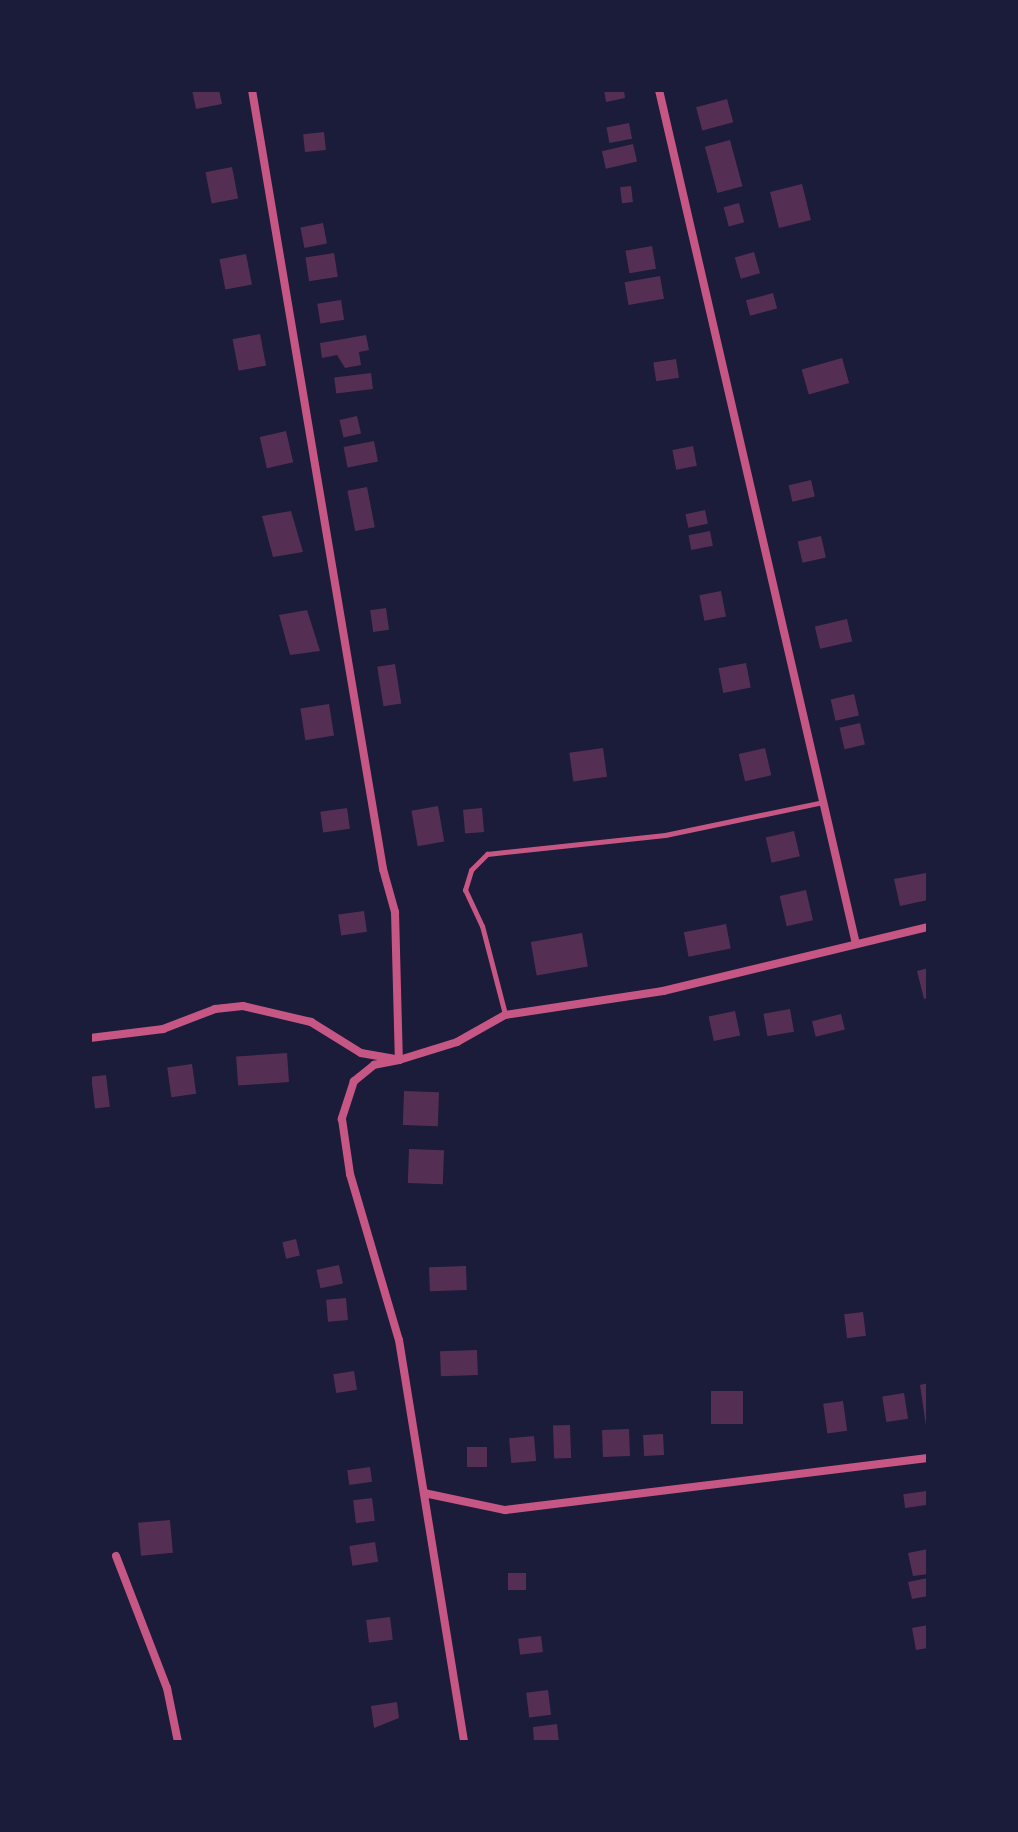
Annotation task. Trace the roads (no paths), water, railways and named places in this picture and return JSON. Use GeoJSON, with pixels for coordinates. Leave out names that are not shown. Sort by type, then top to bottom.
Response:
{"type":"FeatureCollection","features":[{"type":"Feature","properties":{"kind":"street"},"geometry":{"type":"LineString","coordinates":[[252,90],[377,838],[395,912],[399,1060]]}},
{"type":"Feature","properties":{"kind":"street"},"geometry":{"type":"LineString","coordinates":[[659,90],[856,944]]}},
{"type":"Feature","properties":{"kind":"street"},"geometry":{"type":"LineString","coordinates":[[464,1742],[399,1340],[350,1174],[342,1119],[354,1081],[374,1065],[457,1042],[505,1015],[663,991],[928,927]]}},
{"type":"Feature","properties":{"kind":"street"},"geometry":{"type":"LineString","coordinates":[[90,1038],[163,1029],[215,1009],[243,1006],[311,1022],[361,1053],[399,1060]]}},
{"type":"Feature","properties":{"kind":"street"},"geometry":{"type":"LineString","coordinates":[[424,1493],[505,1510],[928,1458]]}},
{"type":"Feature","properties":{"kind":"street"},"geometry":{"type":"LineString","coordinates":[[116,1556],[167,1688],[178,1742]]}},
{"type":"Feature","properties":{"kind":"lane"},"geometry":{"type":"LineString","coordinates":[[505,1015],[482,926],[465,890],[471,870],[487,854],[665,835],[823,802]]}}]}
